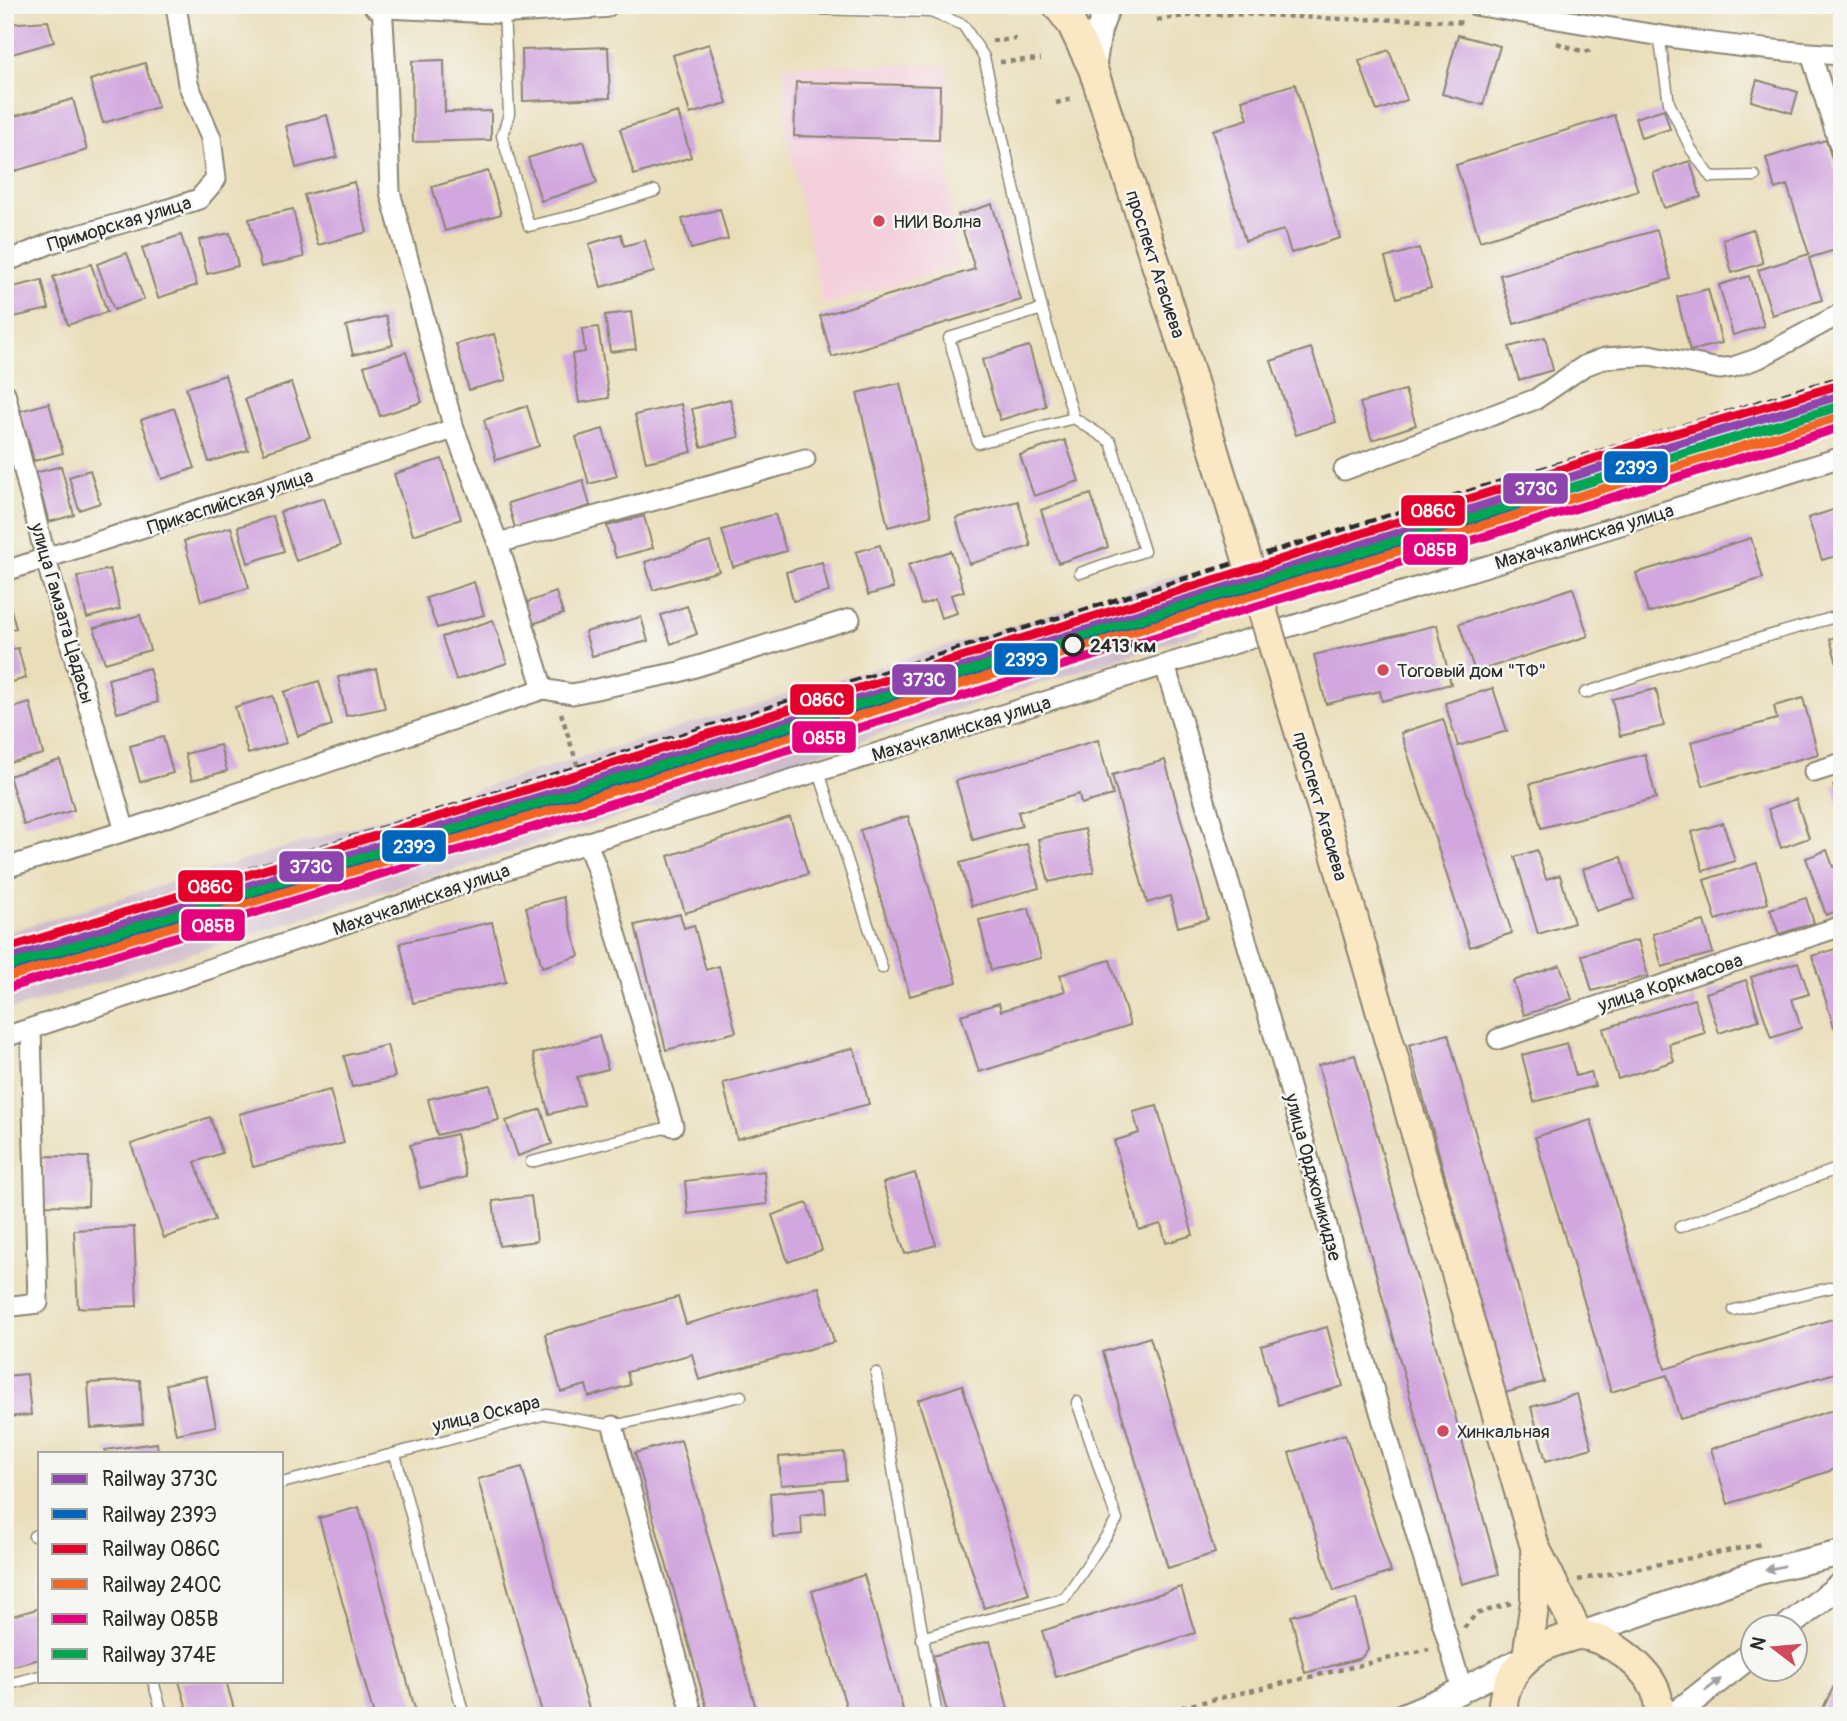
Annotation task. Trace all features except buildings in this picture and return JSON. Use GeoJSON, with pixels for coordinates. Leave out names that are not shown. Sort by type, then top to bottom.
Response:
{"type":"FeatureCollection","features":[{"type":"Feature","properties":{"kind":"main road","name":"проспект Агасиева"},"geometry":{"type":"LineString","coordinates":[[1057,5],[1072,24],[1093,69],[1178,332],[1312,774],[1535,1547],[1545,1590],[1579,1635]]}},
{"type":"Feature","properties":{"kind":"main road","name":"проспект Агасиева"},"geometry":{"type":"LineString","coordinates":[[1082,5],[1093,69]]}},
{"type":"Feature","properties":{"kind":"main road","name":"проспект Агасиева"},"geometry":{"type":"LineString","coordinates":[[1527,1657],[1545,1590]]}},
{"type":"Feature","properties":{"kind":"main road"},"geometry":{"type":"LineString","coordinates":[[1503,1716],[1509,1677],[1527,1657],[1552,1642],[1579,1635],[1616,1647],[1643,1672],[1656,1692],[1660,1716]]}},
{"type":"Feature","properties":{"kind":"street","name":"Приморская улица"},"geometry":{"type":"LineString","coordinates":[[5,262],[54,242],[199,199],[216,179],[211,138],[188,84],[176,5]]}},
{"type":"Feature","properties":{"kind":"street"},"geometry":{"type":"LineString","coordinates":[[376,5],[504,9],[605,5]]}},
{"type":"Feature","properties":{"kind":"street"},"geometry":{"type":"LineString","coordinates":[[414,5],[504,9],[563,5]]}},
{"type":"Feature","properties":{"kind":"street"},"geometry":{"type":"LineString","coordinates":[[1093,69],[1099,30],[1108,5]]}},
{"type":"Feature","properties":{"kind":"street"},"geometry":{"type":"LineString","coordinates":[[382,6],[390,192],[454,429],[498,543],[549,691]]}},
{"type":"Feature","properties":{"kind":"street"},"geometry":{"type":"LineString","coordinates":[[1476,15],[1811,54],[1842,55]]}},
{"type":"Feature","properties":{"kind":"street"},"geometry":{"type":"LineString","coordinates":[[1811,54],[1842,153]]}},
{"type":"Feature","properties":{"kind":"street"},"geometry":{"type":"LineString","coordinates":[[1344,470],[1536,398],[1584,366],[1605,358],[1650,355],[1719,369],[1733,367],[1759,358],[1842,313]]}},
{"type":"Feature","properties":{"kind":"street","name":"улица Гамзата Цадасы"},"geometry":{"type":"LineString","coordinates":[[5,393],[46,560],[125,831]]}},
{"type":"Feature","properties":{"kind":"street","name":"Прикаспийская улица"},"geometry":{"type":"LineString","coordinates":[[5,571],[454,429]]}},
{"type":"Feature","properties":{"kind":"street","name":"Махачкалинская улица"},"geometry":{"type":"LineString","coordinates":[[5,1037],[587,843],[1842,457]]}},
{"type":"Feature","properties":{"kind":"street"},"geometry":{"type":"LineString","coordinates":[[498,543],[805,459]]}},
{"type":"Feature","properties":{"kind":"street"},"geometry":{"type":"LineString","coordinates":[[5,868],[549,691],[572,694],[679,672],[850,619]]}},
{"type":"Feature","properties":{"kind":"street","name":"улица Орджоникидзе"},"geometry":{"type":"LineString","coordinates":[[1165,665],[1286,1072],[1349,1303],[1462,1689]]}},
{"type":"Feature","properties":{"kind":"street"},"geometry":{"type":"LineString","coordinates":[[1814,772],[1842,763]]}},
{"type":"Feature","properties":{"kind":"street"},"geometry":{"type":"LineString","coordinates":[[587,843],[673,1126]]}},
{"type":"Feature","properties":{"kind":"street","name":"улица Коркмасова"},"geometry":{"type":"LineString","coordinates":[[1498,1039],[1842,926]]}},
{"type":"Feature","properties":{"kind":"street"},"geometry":{"type":"LineString","coordinates":[[5,1307],[38,1303],[31,1030]]}},
{"type":"Feature","properties":{"kind":"street"},"geometry":{"type":"LineString","coordinates":[[613,1426],[693,1716]]}},
{"type":"Feature","properties":{"kind":"street"},"geometry":{"type":"LineString","coordinates":[[1579,1635],[1759,1572],[1842,1553]]}},
{"type":"Feature","properties":{"kind":"street"},"geometry":{"type":"LineString","coordinates":[[1806,1612],[1842,1584]]}},
{"type":"Feature","properties":{"kind":"street"},"geometry":{"type":"LineString","coordinates":[[1403,1716],[1527,1657]]}},
{"type":"Feature","properties":{"kind":"street"},"geometry":{"type":"LineString","coordinates":[[1673,1716],[1738,1665]]}},
{"type":"Feature","properties":{"kind":"lane"},"geometry":{"type":"LineString","coordinates":[[799,5],[811,9],[931,12],[963,25],[984,57],[1042,309],[1074,418],[1111,442],[1144,551],[1080,573]]}},
{"type":"Feature","properties":{"kind":"lane"},"geometry":{"type":"LineString","coordinates":[[504,9],[509,114],[502,136],[529,226],[656,191]]}},
{"type":"Feature","properties":{"kind":"lane"},"geometry":{"type":"LineString","coordinates":[[1659,35],[1669,103],[1691,149],[1711,177],[1755,176]]}},
{"type":"Feature","properties":{"kind":"lane"},"geometry":{"type":"LineString","coordinates":[[1042,309],[949,338],[978,443],[1074,418]]}},
{"type":"Feature","properties":{"kind":"lane"},"geometry":{"type":"LineString","coordinates":[[1585,693],[1687,659],[1842,615]]}},
{"type":"Feature","properties":{"kind":"lane"},"geometry":{"type":"LineString","coordinates":[[819,772],[882,968]]}},
{"type":"Feature","properties":{"kind":"lane"},"geometry":{"type":"LineString","coordinates":[[531,1162],[673,1126]]}},
{"type":"Feature","properties":{"kind":"lane"},"geometry":{"type":"LineString","coordinates":[[1680,1227],[1842,1167]]}},
{"type":"Feature","properties":{"kind":"lane"},"geometry":{"type":"LineString","coordinates":[[1734,1310],[1842,1286]]}},
{"type":"Feature","properties":{"kind":"lane"},"geometry":{"type":"LineString","coordinates":[[877,1373],[937,1716]]}},
{"type":"Feature","properties":{"kind":"lane","name":"улица Оскара"},"geometry":{"type":"LineString","coordinates":[[284,1482],[546,1414],[613,1426],[741,1396]]}},
{"type":"Feature","properties":{"kind":"lane"},"geometry":{"type":"LineString","coordinates":[[922,1638],[1065,1598],[1117,1520],[1077,1402]]}},
{"type":"Feature","properties":{"kind":"lane"},"geometry":{"type":"LineString","coordinates":[[395,1454],[464,1716]]}},
{"type":"Feature","properties":{"kind":"lane"},"geometry":{"type":"LineString","coordinates":[[5,1685],[38,1677]]}},
{"type":"Feature","properties":{"kind":"lane"},"geometry":{"type":"LineString","coordinates":[[153,1682],[163,1716]]}},
{"type":"Feature","properties":{"kind":"path"},"geometry":{"type":"LineString","coordinates":[[1157,20],[1192,14],[1348,19],[1476,15]]}},
{"type":"Feature","properties":{"kind":"path"},"geometry":{"type":"LineString","coordinates":[[1547,40],[1584,52],[1601,47]]}},
{"type":"Feature","properties":{"kind":"path"},"geometry":{"type":"LineString","coordinates":[[997,62],[1041,59]]}},
{"type":"Feature","properties":{"kind":"path"},"geometry":{"type":"LineString","coordinates":[[549,691],[593,817]]}},
{"type":"Feature","properties":{"kind":"path"},"geometry":{"type":"LineString","coordinates":[[1143,1716],[1449,1645],[1476,1614],[1545,1590],[1774,1541]]}},
{"type":"Feature","properties":{"kind":"shaded area","name":"НИИ Волна"},"geometry":{"type":"Polygon","coordinates":[[[784,65],[948,65],[949,177],[956,266],[823,306],[785,127],[784,65]]]}},
{"type":"Feature","properties":{"kind":"shaded area"},"geometry":{"type":"Polygon","coordinates":[[[1186,573],[1205,631],[5,1012],[5,933],[1186,573]]]}},
{"type":"Feature","properties":{"kind":"railway"},"geometry":{"type":"LineString","coordinates":[[5,945],[1842,377]]}},
{"type":"Feature","properties":{"kind":"rail line","name":"086С"},"geometry":{"type":"LineString","coordinates":[[5,949],[1279,560],[1649,441],[1839,385]]}},
{"type":"Feature","properties":{"kind":"rail line","name":"373C"},"geometry":{"type":"LineString","coordinates":[[5,960],[1282,570],[1652,451],[1842,395]]}},
{"type":"Feature","properties":{"kind":"rail line","name":"374Е"},"geometry":{"type":"LineString","coordinates":[[5,967],[1839,406]]}},
{"type":"Feature","properties":{"kind":"rail line","name":"239Э"},"geometry":{"type":"LineString","coordinates":[[8,970],[1285,580],[1655,461],[1842,406]]}},
{"type":"Feature","properties":{"kind":"rail line","name":"240С"},"geometry":{"type":"LineString","coordinates":[[5,978],[1842,416]]}},
{"type":"Feature","properties":{"kind":"rail line","name":"085В"},"geometry":{"type":"LineString","coordinates":[[8,988],[1842,427]]}},
{"type":"Feature","properties":{"kind":"place","name":"НИИ Волна"},"geometry":{"type":"Point","coordinates":[879,221]}},
{"type":"Feature","properties":{"kind":"place","name":"2413 км"},"geometry":{"type":"Point","coordinates":[1073,645]}},
{"type":"Feature","properties":{"kind":"place","name":"Тоговый дом \"ТФ\""},"geometry":{"type":"Point","coordinates":[1383,670]}},
{"type":"Feature","properties":{"kind":"place","name":"Хинкальная"},"geometry":{"type":"Point","coordinates":[1443,1431]}}]}
